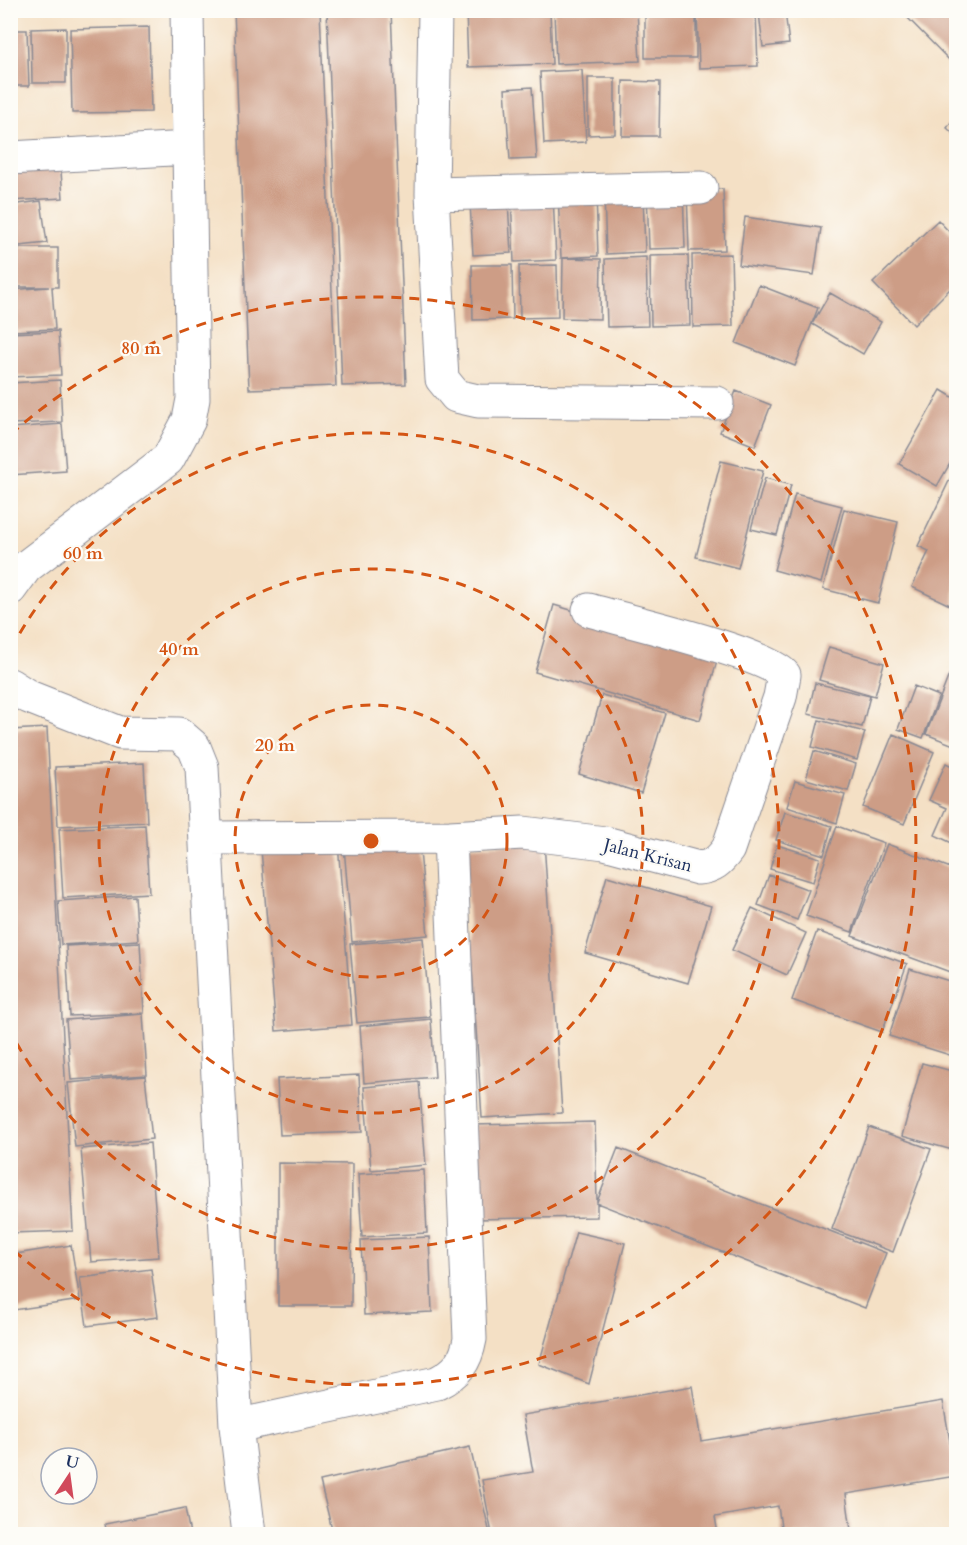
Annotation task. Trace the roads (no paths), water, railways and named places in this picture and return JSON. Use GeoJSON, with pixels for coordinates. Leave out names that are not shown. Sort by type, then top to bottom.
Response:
{"type":"FeatureCollection","features":[{"type":"Feature","properties":{"kind":"street"},"geometry":{"type":"LineString","coordinates":[[10,589],[26,567],[168,459],[189,420],[194,399],[187,10]]}},
{"type":"Feature","properties":{"kind":"street"},"geometry":{"type":"LineString","coordinates":[[435,10],[432,194],[442,379],[456,396],[478,401],[717,404]]}},
{"type":"Feature","properties":{"kind":"street"},"geometry":{"type":"LineString","coordinates":[[10,158],[189,148]]}},
{"type":"Feature","properties":{"kind":"street"},"geometry":{"type":"LineString","coordinates":[[432,194],[701,188]]}},
{"type":"Feature","properties":{"kind":"street","name":"Jalan Krisan"},"geometry":{"type":"LineString","coordinates":[[207,838],[450,837],[523,833],[605,843],[698,868],[708,867],[719,861],[728,849],[780,697],[784,675],[777,667],[745,655],[589,610]]}},
{"type":"Feature","properties":{"kind":"street"},"geometry":{"type":"LineString","coordinates":[[10,685],[29,698],[120,733],[180,734],[194,747],[202,767],[236,1426],[249,1534]]}},
{"type":"Feature","properties":{"kind":"street"},"geometry":{"type":"LineString","coordinates":[[236,1426],[436,1383],[450,1376],[462,1364],[467,1353],[470,1339],[450,837]]}}]}
